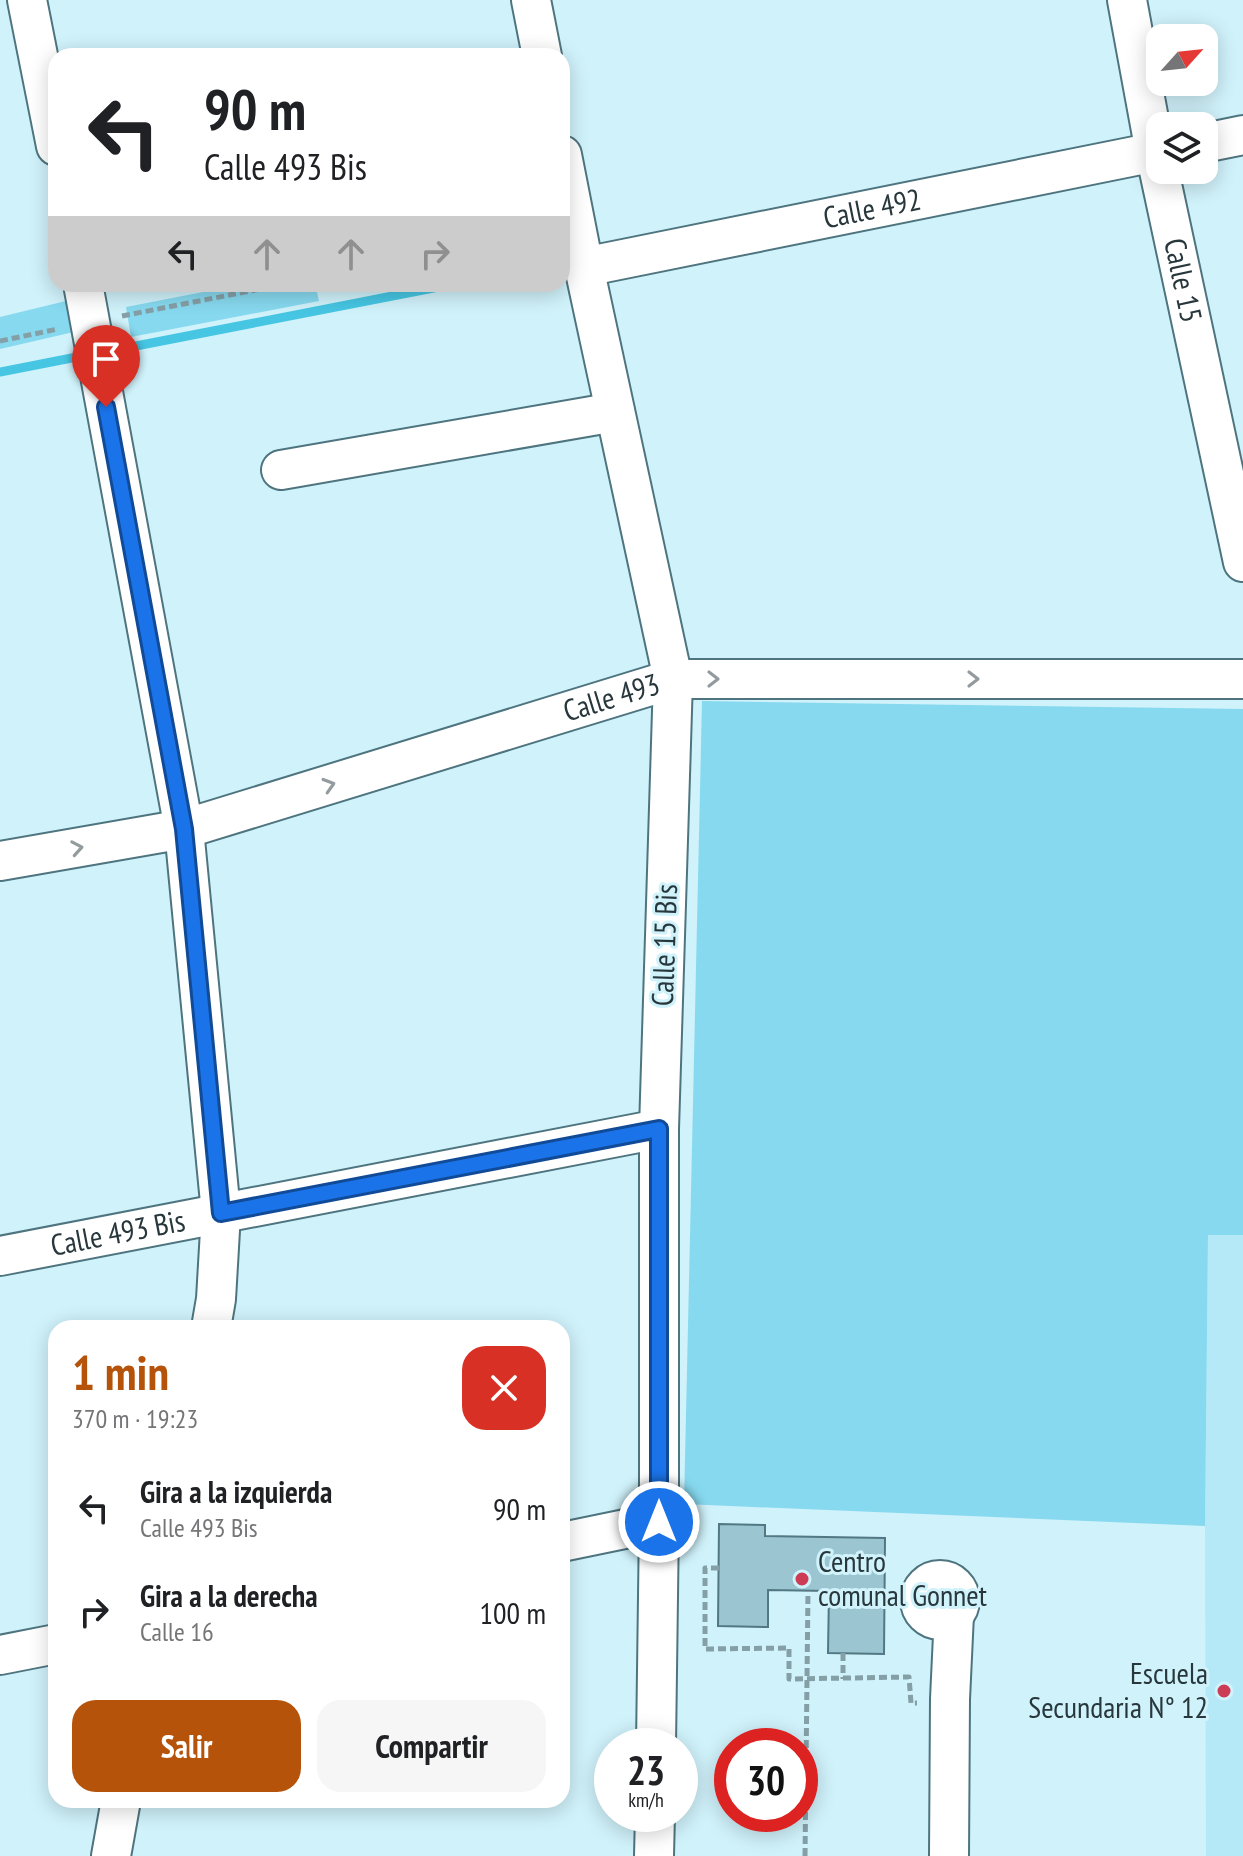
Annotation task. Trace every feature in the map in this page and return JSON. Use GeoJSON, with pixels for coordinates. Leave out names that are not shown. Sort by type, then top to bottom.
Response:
{"type":"FeatureCollection","features":[{"type":"Feature","properties":{"kind":"street"},"geometry":{"type":"LineString","coordinates":[[27,0],[48,106]]}},
{"type":"Feature","properties":{"kind":"street"},"geometry":{"type":"LineString","coordinates":[[531,0],[540,48]]}},
{"type":"Feature","properties":{"kind":"street","name":"Calle 15"},"geometry":{"type":"LineString","coordinates":[[1127,0],[1149,112]]}},
{"type":"Feature","properties":{"kind":"street"},"geometry":{"type":"LineString","coordinates":[[1218,140],[1243,135]]}},
{"type":"Feature","properties":{"kind":"street","name":"Calle 492"},"geometry":{"type":"LineString","coordinates":[[584,267],[1146,154]]}},
{"type":"Feature","properties":{"kind":"street","name":"Calle 15"},"geometry":{"type":"LineString","coordinates":[[1164,184],[1243,562]]}},
{"type":"Feature","properties":{"kind":"street","name":"Calle 15 Bis"},"geometry":{"type":"LineString","coordinates":[[570,196],[673,679],[659,1129],[656,1728]]}},
{"type":"Feature","properties":{"kind":"street"},"geometry":{"type":"LineString","coordinates":[[84,292],[184,829],[221,1213],[212,1320]]}},
{"type":"Feature","properties":{"kind":"street"},"geometry":{"type":"LineString","coordinates":[[281,470],[615,412]]}},
{"type":"Feature","properties":{"kind":"street","name":"Calle 493"},"geometry":{"type":"LineString","coordinates":[[0,861],[184,829],[673,679],[1243,679]]}},
{"type":"Feature","properties":{"kind":"street","name":"Calle 493 Bis"},"geometry":{"type":"LineString","coordinates":[[0,1256],[659,1129]]}},
{"type":"Feature","properties":{"kind":"street"},"geometry":{"type":"LineString","coordinates":[[570,1540],[659,1522]]}},
{"type":"Feature","properties":{"kind":"street"},"geometry":{"type":"LineString","coordinates":[[942,1615],[950,1693],[949,1856]]}},
{"type":"Feature","properties":{"kind":"street"},"geometry":{"type":"LineString","coordinates":[[0,1655],[48,1646]]}},
{"type":"Feature","properties":{"kind":"street"},"geometry":{"type":"LineString","coordinates":[[111,1856],[120,1808]]}},
{"type":"Feature","properties":{"kind":"street"},"geometry":{"type":"LineString","coordinates":[[654,1856],[655,1832]]}},
{"type":"Feature","properties":{"kind":"path"},"geometry":{"type":"LineString","coordinates":[[0,341],[245,292]]}},
{"type":"Feature","properties":{"kind":"path"},"geometry":{"type":"LineString","coordinates":[[691,1568],[719,1568]]}},
{"type":"Feature","properties":{"kind":"path"},"geometry":{"type":"LineString","coordinates":[[705,1568],[705,1649],[789,1648],[789,1679],[909,1677],[911,1703],[950,1693]]}},
{"type":"Feature","properties":{"kind":"path"},"geometry":{"type":"LineString","coordinates":[[805,1856],[808,1591]]}},
{"type":"Feature","properties":{"kind":"path"},"geometry":{"type":"LineString","coordinates":[[843,1653],[843,1679]]}},
{"type":"Feature","properties":{"kind":"shaded area"},"geometry":{"type":"Polygon","coordinates":[[[203,292],[317,292],[319,301],[131,337],[126,307],[203,292]]]}},
{"type":"Feature","properties":{"kind":"shaded area"},"geometry":{"type":"Polygon","coordinates":[[[70,300],[78,331],[0,349],[0,317],[70,300]]]}},
{"type":"Feature","properties":{"kind":"shaded area"},"geometry":{"type":"Polygon","coordinates":[[[702,701],[1243,709],[1243,1235],[1208,1235],[1205,1526],[684,1504],[702,701]]]}},
{"type":"Feature","properties":{"kind":"shaded area","name":"Escuela Secundaria N° 12"},"geometry":{"type":"Polygon","coordinates":[[[1208,1235],[1243,1235],[1243,1856],[1206,1856],[1208,1235]]]}},
{"type":"Feature","properties":{"kind":"building","name":"Centro comunal Gonnet"},"geometry":{"type":"Polygon","coordinates":[[[719,1524],[765,1525],[765,1536],[885,1538],[884,1654],[828,1653],[829,1591],[768,1590],[768,1627],[718,1626],[719,1524]]]}},
{"type":"Feature","properties":{"kind":"waterway"},"geometry":{"type":"LineString","coordinates":[[105,352],[413,292]]}},
{"type":"Feature","properties":{"kind":"waterway"},"geometry":{"type":"LineString","coordinates":[[0,372],[87,355]]}},
{"type":"Feature","properties":{"kind":"place","name":"Centro comunal Gonnet"},"geometry":{"type":"Point","coordinates":[802,1579]}},
{"type":"Feature","properties":{"kind":"place","name":"Escuela Secundaria N° 12"},"geometry":{"type":"Point","coordinates":[1224,1691]}},
{"type":"Feature","properties":{"kind":"route"},"geometry":{"type":"LineString","coordinates":[[106,407],[184,829],[221,1213],[659,1129],[659,1522]]}}]}
